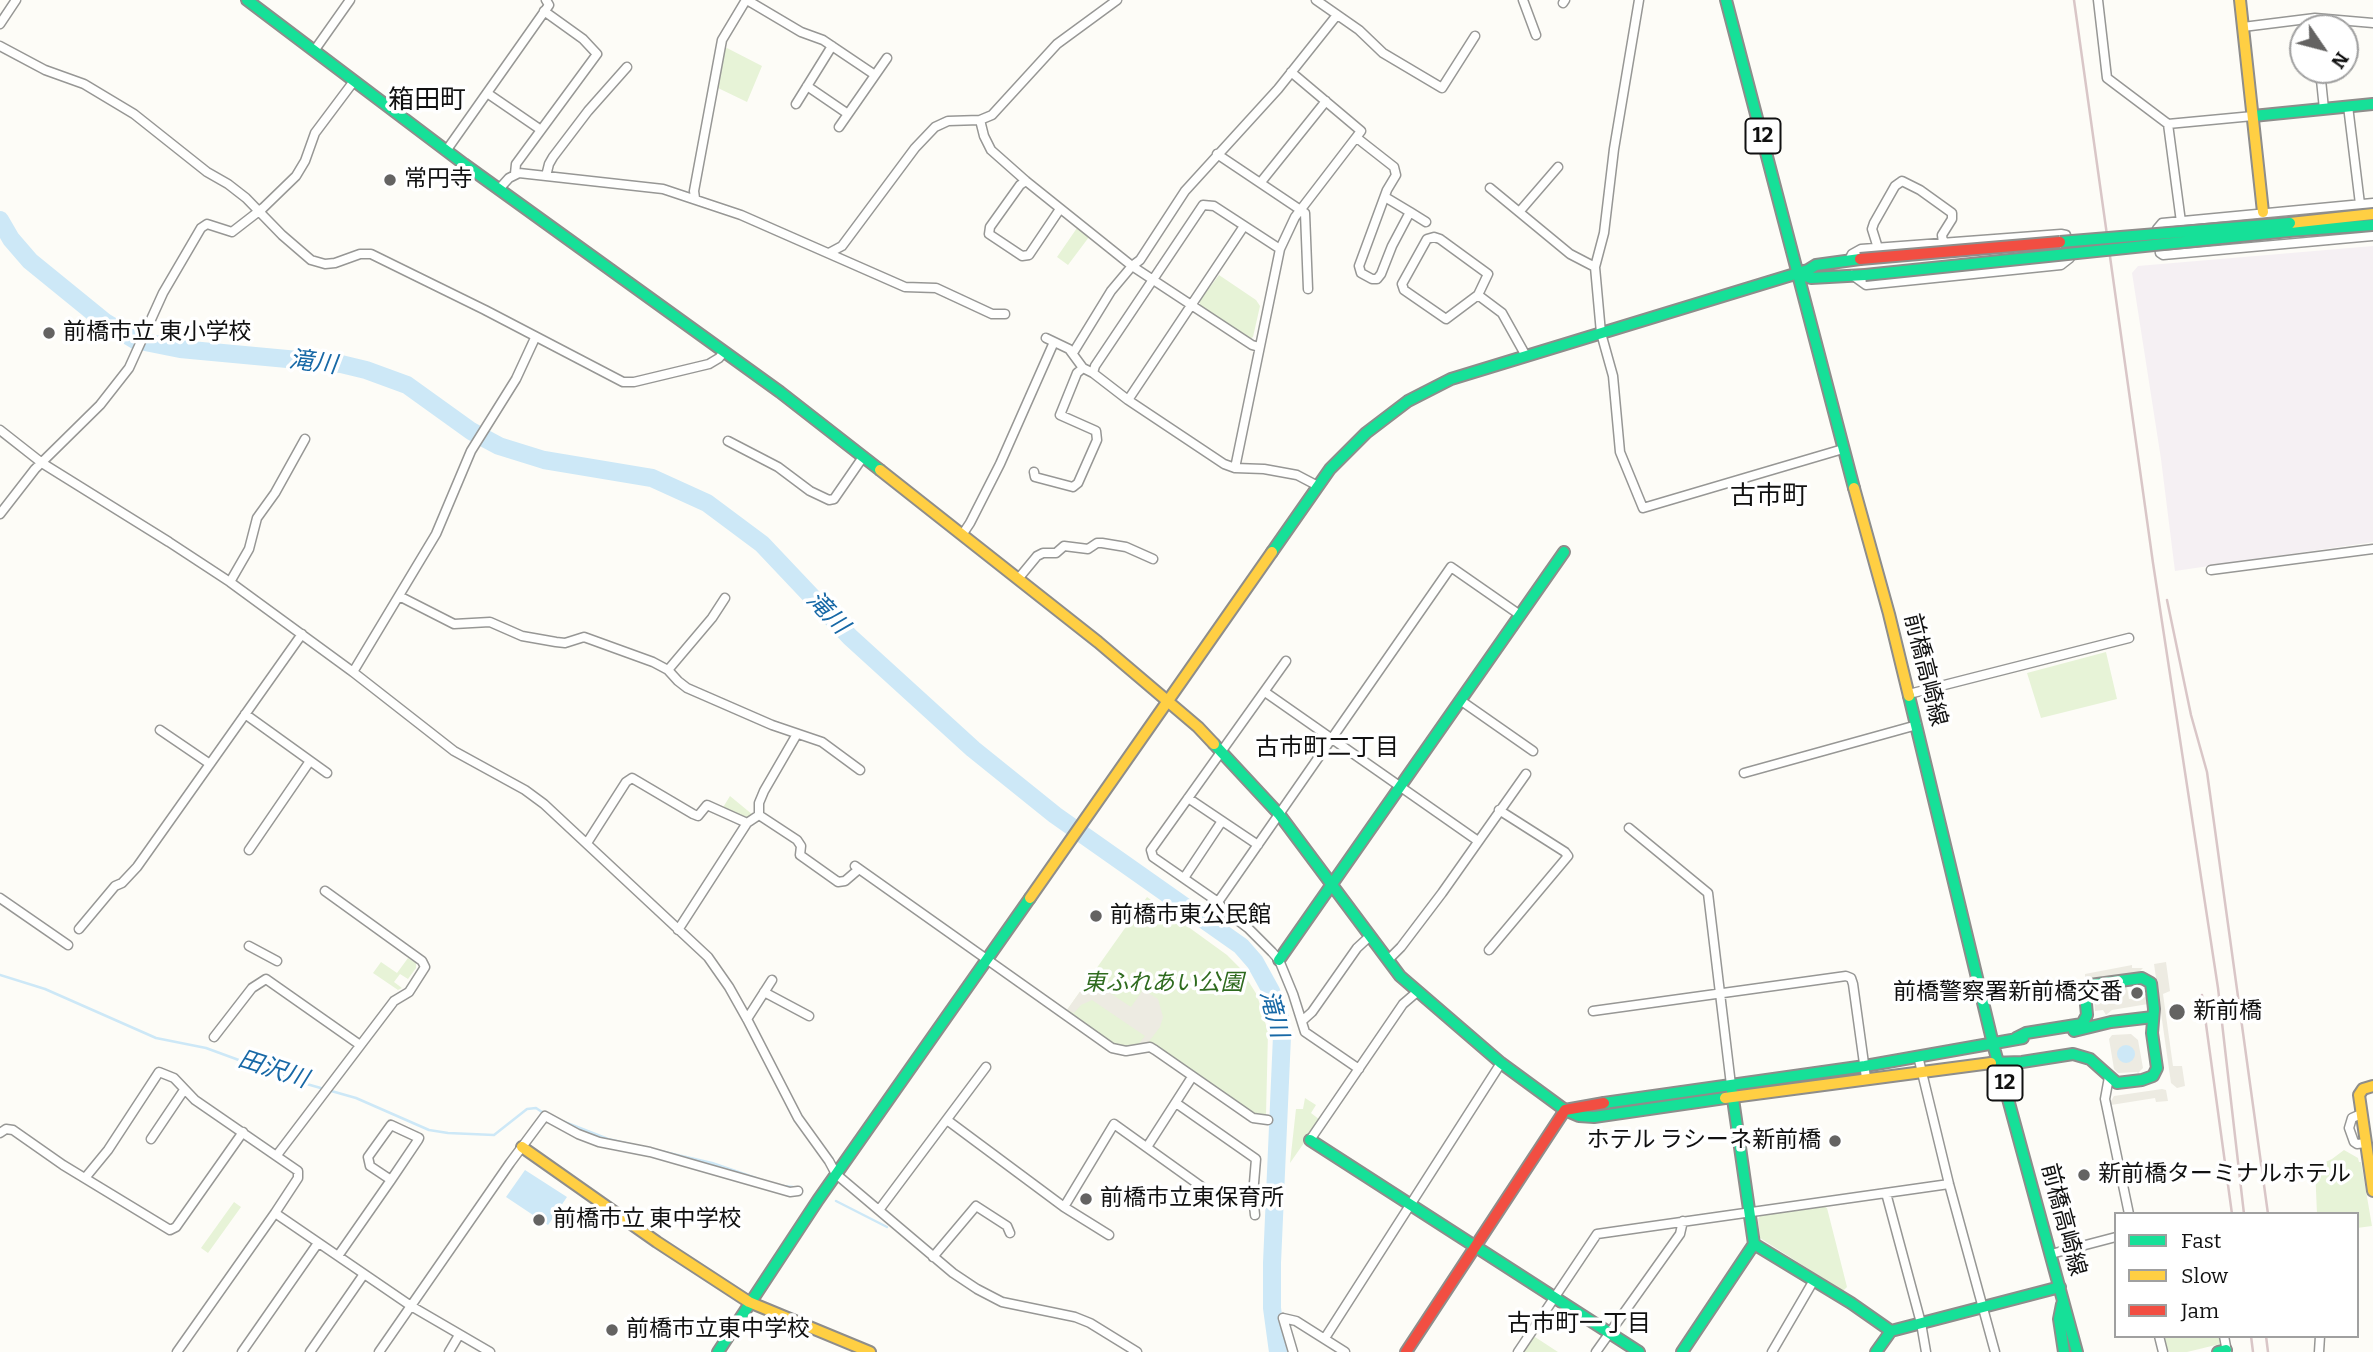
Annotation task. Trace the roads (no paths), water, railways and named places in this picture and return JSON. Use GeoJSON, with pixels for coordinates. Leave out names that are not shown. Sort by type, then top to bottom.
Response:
{"type":"FeatureCollection","features":[{"type":"Feature","properties":{"kind":"street"},"geometry":{"type":"LineString","coordinates":[[0,24],[16,0]]}},
{"type":"Feature","properties":{"kind":"street"},"geometry":{"type":"LineString","coordinates":[[247,0],[446,151],[724,352],[863,457],[1169,702],[1221,750],[1279,814],[1400,976],[1501,1063],[1565,1110],[1579,1116],[1594,1117],[1918,1055],[2153,1017]]}},
{"type":"Feature","properties":{"kind":"street"},"geometry":{"type":"LineString","coordinates":[[314,51],[350,0]]}},
{"type":"Feature","properties":{"kind":"street"},"geometry":{"type":"LineString","coordinates":[[446,151],[548,5],[546,0]]}},
{"type":"Feature","properties":{"kind":"street"},"geometry":{"type":"LineString","coordinates":[[695,198],[694,191],[722,40],[747,0],[832,46],[875,75]]}},
{"type":"Feature","properties":{"kind":"street"},"geometry":{"type":"LineString","coordinates":[[829,253],[842,246],[915,148],[935,127],[948,121],[980,120],[992,115],[1061,40],[1117,0]]}},
{"type":"Feature","properties":{"kind":"street"},"geometry":{"type":"LineString","coordinates":[[1316,0],[1359,30],[1377,49],[1442,88],[1475,36]]}},
{"type":"Feature","properties":{"kind":"street"},"geometry":{"type":"LineString","coordinates":[[1522,0],[1536,36]]}},
{"type":"Feature","properties":{"kind":"street"},"geometry":{"type":"LineString","coordinates":[[1639,0],[1614,149],[1604,233],[1595,267],[1601,333],[1613,376],[1620,452],[1643,508],[1843,449]]}},
{"type":"Feature","properties":{"kind":"street","name":"前橋高崎線"},"geometry":{"type":"LineString","coordinates":[[1726,0],[1917,725],[1993,1044],[2077,1352]]}},
{"type":"Feature","properties":{"kind":"street"},"geometry":{"type":"LineString","coordinates":[[2098,0],[2107,78],[2168,124],[2373,104]]}},
{"type":"Feature","properties":{"kind":"street"},"geometry":{"type":"LineString","coordinates":[[2240,0],[2263,212]]}},
{"type":"Feature","properties":{"kind":"street"},"geometry":{"type":"LineString","coordinates":[[499,189],[515,174],[516,164],[597,54],[583,39],[544,11]]}},
{"type":"Feature","properties":{"kind":"street"},"geometry":{"type":"LineString","coordinates":[[1073,353],[1111,291],[1140,260],[1185,191],[1291,72],[1337,15]]}},
{"type":"Feature","properties":{"kind":"street"},"geometry":{"type":"LineString","coordinates":[[2244,27],[2289,21]]}},
{"type":"Feature","properties":{"kind":"street"},"geometry":{"type":"LineString","coordinates":[[0,46],[45,70],[84,84],[134,114],[207,172],[237,191],[311,260],[325,264],[360,254],[371,254],[495,315],[617,380],[628,383],[709,364],[724,352]]}},
{"type":"Feature","properties":{"kind":"street"},"geometry":{"type":"LineString","coordinates":[[796,104],[832,46]]}},
{"type":"Feature","properties":{"kind":"street"},"geometry":{"type":"LineString","coordinates":[[839,127],[887,58]]}},
{"type":"Feature","properties":{"kind":"street"},"geometry":{"type":"LineString","coordinates":[[547,176],[553,157],[626,67]]}},
{"type":"Feature","properties":{"kind":"street"},"geometry":{"type":"LineString","coordinates":[[1235,468],[1280,249],[1290,224],[1361,131],[1291,72]]}},
{"type":"Feature","properties":{"kind":"street"},"geometry":{"type":"LineString","coordinates":[[0,514],[42,463],[100,405],[129,368],[163,293],[203,225],[232,232],[296,176],[305,161],[315,132],[354,81]]}},
{"type":"Feature","properties":{"kind":"street"},"geometry":{"type":"LineString","coordinates":[[2321,84],[2324,109]]}},
{"type":"Feature","properties":{"kind":"street"},"geometry":{"type":"LineString","coordinates":[[807,86],[848,114]]}},
{"type":"Feature","properties":{"kind":"street"},"geometry":{"type":"LineString","coordinates":[[487,93],[541,131]]}},
{"type":"Feature","properties":{"kind":"street"},"geometry":{"type":"LineString","coordinates":[[1261,182],[1325,101]]}},
{"type":"Feature","properties":{"kind":"street"},"geometry":{"type":"LineString","coordinates":[[2348,106],[2360,204]]}},
{"type":"Feature","properties":{"kind":"street"},"geometry":{"type":"LineString","coordinates":[[980,120],[984,136],[992,150],[1060,209],[1132,266],[1259,347]]}},
{"type":"Feature","properties":{"kind":"street"},"geometry":{"type":"LineString","coordinates":[[2168,124],[2181,222]]}},
{"type":"Feature","properties":{"kind":"street"},"geometry":{"type":"LineString","coordinates":[[1357,138],[1394,167],[1396,175],[1387,190],[1359,266],[1360,273],[1366,278],[1377,279],[1410,212]]}},
{"type":"Feature","properties":{"kind":"street"},"geometry":{"type":"LineString","coordinates":[[1217,154],[1306,213],[1308,289]]}},
{"type":"Feature","properties":{"kind":"street"},"geometry":{"type":"LineString","coordinates":[[1520,211],[1558,167]]}},
{"type":"Feature","properties":{"kind":"street"},"geometry":{"type":"LineString","coordinates":[[515,174],[648,186],[695,198],[829,253],[905,288],[936,288],[992,314],[1005,314]]}},
{"type":"Feature","properties":{"kind":"street"},"geometry":{"type":"LineString","coordinates":[[1026,181],[1020,185],[990,227],[989,234],[1022,256],[1028,255],[1060,209]]}},
{"type":"Feature","properties":{"kind":"street"},"geometry":{"type":"LineString","coordinates":[[1878,248],[1872,226],[1895,186],[1902,181],[1920,190],[1952,213],[1952,219],[1942,235],[1943,243]]}},
{"type":"Feature","properties":{"kind":"street"},"geometry":{"type":"LineString","coordinates":[[1490,188],[1570,254],[1595,267]]}},
{"type":"Feature","properties":{"kind":"street"},"geometry":{"type":"LineString","coordinates":[[1385,197],[1426,222]]}},
{"type":"Feature","properties":{"kind":"street"},"geometry":{"type":"LineString","coordinates":[[2373,203],[2263,212],[2162,223],[2158,226],[2161,254],[2373,236]]}},
{"type":"Feature","properties":{"kind":"street"},"geometry":{"type":"LineString","coordinates":[[1093,373],[1095,366],[1203,205],[1214,206],[1280,249]]}},
{"type":"Feature","properties":{"kind":"street"},"geometry":{"type":"LineString","coordinates":[[1797,273],[1811,278],[1865,275],[2289,227],[2373,214]]}},
{"type":"Feature","properties":{"kind":"street"},"geometry":{"type":"LineString","coordinates":[[718,1352],[836,1174],[1330,469],[1366,433],[1401,406],[1451,379],[1816,265],[1855,259],[2289,227],[2373,225]]}},
{"type":"Feature","properties":{"kind":"street"},"geometry":{"type":"LineString","coordinates":[[1128,400],[1244,226]]}},
{"type":"Feature","properties":{"kind":"street"},"geometry":{"type":"LineString","coordinates":[[1852,275],[1866,285],[2061,265],[2070,258],[2068,239],[2061,234],[1878,248],[1857,251],[1855,259]]}},
{"type":"Feature","properties":{"kind":"street"},"geometry":{"type":"LineString","coordinates":[[1434,237],[1488,274],[1478,295],[1446,319],[1404,290],[1402,284],[1427,239],[1434,237]]}},
{"type":"Feature","properties":{"kind":"street"},"geometry":{"type":"LineString","coordinates":[[1478,295],[1502,313],[1526,356]]}},
{"type":"Feature","properties":{"kind":"street"},"geometry":{"type":"LineString","coordinates":[[354,672],[436,534],[473,447],[516,379],[536,338]]}},
{"type":"Feature","properties":{"kind":"street"},"geometry":{"type":"LineString","coordinates":[[962,535],[1000,464],[1050,340],[1069,349],[1083,368],[1224,464],[1235,468],[1264,468],[1297,475],[1318,486]]}},
{"type":"Feature","properties":{"kind":"street"},"geometry":{"type":"LineString","coordinates":[[1034,472],[1035,477],[1073,487],[1078,483],[1097,440],[1096,431],[1059,415],[1077,373],[1083,368]]}},
{"type":"Feature","properties":{"kind":"street"},"geometry":{"type":"LineString","coordinates":[[0,430],[42,463],[230,583],[354,672],[454,751],[535,797],[587,843],[717,968],[747,1019],[787,1100],[836,1174],[933,1257],[989,1296],[1012,1304],[1075,1317],[1138,1352]]}},
{"type":"Feature","properties":{"kind":"street"},"geometry":{"type":"LineString","coordinates":[[230,583],[249,549],[257,518],[305,439]]}},
{"type":"Feature","properties":{"kind":"street"},"geometry":{"type":"LineString","coordinates":[[727,441],[778,467],[810,491],[830,500],[834,499],[863,457]]}},
{"type":"Feature","properties":{"kind":"street"},"geometry":{"type":"LineString","coordinates":[[1018,579],[1037,556],[1043,553],[1056,554],[1067,545],[1088,549],[1094,544],[1102,543],[1126,547],[1153,559]]}},
{"type":"Feature","properties":{"kind":"street"},"geometry":{"type":"LineString","coordinates":[[2211,570],[2373,549]]}},
{"type":"Feature","properties":{"kind":"street"},"geometry":{"type":"LineString","coordinates":[[1279,960],[1564,552]]}},
{"type":"Feature","properties":{"kind":"street"},"geometry":{"type":"LineString","coordinates":[[1218,902],[1451,567],[1520,615]]}},
{"type":"Feature","properties":{"kind":"street"},"geometry":{"type":"LineString","coordinates":[[399,596],[454,624],[490,622],[522,636],[565,643],[584,637],[653,662],[668,670],[687,688],[821,742],[860,770]]}},
{"type":"Feature","properties":{"kind":"street"},"geometry":{"type":"LineString","coordinates":[[668,670],[712,618],[725,598]]}},
{"type":"Feature","properties":{"kind":"street"},"geometry":{"type":"LineString","coordinates":[[79,929],[115,886],[137,867],[302,634]]}},
{"type":"Feature","properties":{"kind":"street"},"geometry":{"type":"LineString","coordinates":[[1909,694],[2129,638]]}},
{"type":"Feature","properties":{"kind":"street"},"geometry":{"type":"LineString","coordinates":[[1286,661],[1151,850],[1153,857],[1218,902],[1279,960],[1305,1032],[1359,1069]]}},
{"type":"Feature","properties":{"kind":"street"},"geometry":{"type":"LineString","coordinates":[[1265,692],[1478,841]]}},
{"type":"Feature","properties":{"kind":"street"},"geometry":{"type":"LineString","coordinates":[[1460,700],[1533,751]]}},
{"type":"Feature","properties":{"kind":"street"},"geometry":{"type":"LineString","coordinates":[[245,714],[327,773]]}},
{"type":"Feature","properties":{"kind":"street"},"geometry":{"type":"LineString","coordinates":[[1744,773],[1917,725]]}},
{"type":"Feature","properties":{"kind":"street"},"geometry":{"type":"LineString","coordinates":[[160,730],[209,764]]}},
{"type":"Feature","properties":{"kind":"street"},"geometry":{"type":"LineString","coordinates":[[759,815],[759,803],[797,734]]}},
{"type":"Feature","properties":{"kind":"street"},"geometry":{"type":"LineString","coordinates":[[249,850],[310,761]]}},
{"type":"Feature","properties":{"kind":"street"},"geometry":{"type":"LineString","coordinates":[[1388,960],[1442,893],[1526,774]]}},
{"type":"Feature","properties":{"kind":"street"},"geometry":{"type":"LineString","coordinates":[[587,843],[626,782],[632,778],[698,816],[707,805],[747,823]]}},
{"type":"Feature","properties":{"kind":"street"},"geometry":{"type":"LineString","coordinates":[[1188,798],[1258,845]]}},
{"type":"Feature","properties":{"kind":"street"},"geometry":{"type":"LineString","coordinates":[[1489,950],[1568,856],[1499,810]]}},
{"type":"Feature","properties":{"kind":"street"},"geometry":{"type":"LineString","coordinates":[[678,930],[747,823],[759,815]]}},
{"type":"Feature","properties":{"kind":"street"},"geometry":{"type":"LineString","coordinates":[[759,815],[797,840],[801,846],[800,855],[838,882],[845,881],[857,868],[1112,1048],[1126,1051],[1150,1047],[1253,1118],[1268,1120]]}},
{"type":"Feature","properties":{"kind":"street"},"geometry":{"type":"LineString","coordinates":[[1184,878],[1222,821]]}},
{"type":"Feature","properties":{"kind":"street"},"geometry":{"type":"LineString","coordinates":[[1629,828],[1708,893],[1719,994],[1754,1244],[1682,1352]]}},
{"type":"Feature","properties":{"kind":"street"},"geometry":{"type":"LineString","coordinates":[[278,1155],[394,1001],[409,992],[424,970],[425,964],[325,891]]}},
{"type":"Feature","properties":{"kind":"street"},"geometry":{"type":"LineString","coordinates":[[0,898],[68,945]]}},
{"type":"Feature","properties":{"kind":"street"},"geometry":{"type":"LineString","coordinates":[[1301,1021],[1312,1012],[1357,948],[1370,936]]}},
{"type":"Feature","properties":{"kind":"street"},"geometry":{"type":"LineString","coordinates":[[249,946],[277,961]]}},
{"type":"Feature","properties":{"kind":"street"},"geometry":{"type":"LineString","coordinates":[[1593,1011],[1846,976],[1851,978],[1866,1079]]}},
{"type":"Feature","properties":{"kind":"street"},"geometry":{"type":"LineString","coordinates":[[214,1037],[252,988],[266,979],[360,1045]]}},
{"type":"Feature","properties":{"kind":"street"},"geometry":{"type":"LineString","coordinates":[[1732,1091],[1866,1079],[2073,1054],[2090,1059],[2109,1077],[2122,1083],[2146,1079],[2155,1074],[2157,1068],[2152,1033],[2152,987],[2146,979],[2095,984],[2088,987],[2085,993],[2087,1014],[2082,1024],[2026,1033],[2016,1038]]}},
{"type":"Feature","properties":{"kind":"street"},"geometry":{"type":"LineString","coordinates":[[747,1019],[772,980]]}},
{"type":"Feature","properties":{"kind":"street"},"geometry":{"type":"LineString","coordinates":[[764,992],[809,1016]]}},
{"type":"Feature","properties":{"kind":"street"},"geometry":{"type":"LineString","coordinates":[[1417,992],[1403,1004],[1310,1140],[1639,1352]]}},
{"type":"Feature","properties":{"kind":"street"},"geometry":{"type":"LineString","coordinates":[[1918,1055],[1995,1352]]}},
{"type":"Feature","properties":{"kind":"street"},"geometry":{"type":"LineString","coordinates":[[1325,1338],[1501,1063]]}},
{"type":"Feature","properties":{"kind":"street"},"geometry":{"type":"LineString","coordinates":[[878,1210],[986,1067]]}},
{"type":"Feature","properties":{"kind":"street"},"geometry":{"type":"LineString","coordinates":[[85,1178],[108,1150],[159,1072],[174,1078],[184,1090],[278,1155],[295,1168],[299,1175],[177,1352]]}},
{"type":"Feature","properties":{"kind":"street"},"geometry":{"type":"LineString","coordinates":[[1147,1147],[1192,1077]]}},
{"type":"Feature","properties":{"kind":"street"},"geometry":{"type":"LineString","coordinates":[[2109,1077],[2105,1099],[2129,1212]]}},
{"type":"Feature","properties":{"kind":"street"},"geometry":{"type":"LineString","coordinates":[[2373,1086],[2360,1092],[2373,1191]]}},
{"type":"Feature","properties":{"kind":"street"},"geometry":{"type":"LineString","coordinates":[[151,1139],[184,1090]]}},
{"type":"Feature","properties":{"kind":"street"},"geometry":{"type":"LineString","coordinates":[[1176,1103],[1256,1159],[1253,1195],[1255,1215]]}},
{"type":"Feature","properties":{"kind":"street"},"geometry":{"type":"LineString","coordinates":[[1406,1352],[1565,1110]]}},
{"type":"Feature","properties":{"kind":"street"},"geometry":{"type":"LineString","coordinates":[[379,1352],[545,1116],[599,1142],[650,1152],[790,1192],[798,1191]]}},
{"type":"Feature","properties":{"kind":"street"},"geometry":{"type":"LineString","coordinates":[[947,1120],[1064,1207],[1109,1235]]}},
{"type":"Feature","properties":{"kind":"street"},"geometry":{"type":"LineString","coordinates":[[338,1256],[391,1180],[419,1138],[391,1125],[368,1157],[370,1166],[391,1180]]}},
{"type":"Feature","properties":{"kind":"street"},"geometry":{"type":"LineString","coordinates":[[1064,1207],[1114,1125],[1202,1187],[1201,1195]]}},
{"type":"Feature","properties":{"kind":"street"},"geometry":{"type":"LineString","coordinates":[[0,1133],[6,1129],[13,1130],[166,1229],[173,1229],[243,1132]]}},
{"type":"Feature","properties":{"kind":"street"},"geometry":{"type":"LineString","coordinates":[[522,1147],[667,1249],[749,1302],[870,1352]]}},
{"type":"Feature","properties":{"kind":"street"},"geometry":{"type":"LineString","coordinates":[[1517,1352],[1597,1234],[1950,1184]]}},
{"type":"Feature","properties":{"kind":"street"},"geometry":{"type":"LineString","coordinates":[[1886,1193],[1921,1323],[1926,1352]]}},
{"type":"Feature","properties":{"kind":"street"},"geometry":{"type":"LineString","coordinates":[[933,1257],[976,1206],[1007,1226],[1010,1233]]}},
{"type":"Feature","properties":{"kind":"street"},"geometry":{"type":"LineString","coordinates":[[275,1213],[411,1306],[490,1352]]}},
{"type":"Feature","properties":{"kind":"street"},"geometry":{"type":"LineString","coordinates":[[1596,1352],[1680,1234],[1683,1222]]}},
{"type":"Feature","properties":{"kind":"street"},"geometry":{"type":"LineString","coordinates":[[2051,1254],[2114,1238]]}},
{"type":"Feature","properties":{"kind":"street"},"geometry":{"type":"LineString","coordinates":[[242,1352],[318,1243]]}},
{"type":"Feature","properties":{"kind":"street"},"geometry":{"type":"LineString","coordinates":[[1754,1244],[1891,1331]]}},
{"type":"Feature","properties":{"kind":"street"},"geometry":{"type":"LineString","coordinates":[[310,1352],[364,1274]]}},
{"type":"Feature","properties":{"kind":"street"},"geometry":{"type":"LineString","coordinates":[[1772,1352],[1814,1280]]}},
{"type":"Feature","properties":{"kind":"street"},"geometry":{"type":"LineString","coordinates":[[1876,1352],[1891,1331],[2060,1287]]}},
{"type":"Feature","properties":{"kind":"street"},"geometry":{"type":"LineString","coordinates":[[2063,1300],[2059,1319],[2064,1352]]}},
{"type":"Feature","properties":{"kind":"street"},"geometry":{"type":"LineString","coordinates":[[1293,1352],[1283,1318],[1292,1319],[1345,1352]]}},
{"type":"Feature","properties":{"kind":"street"},"geometry":{"type":"LineString","coordinates":[[449,1352],[459,1335]]}},
{"type":"Feature","properties":{"kind":"street"},"geometry":{"type":"LineString","coordinates":[[2319,1351],[2330,1352]]}},
{"type":"Feature","properties":{"kind":"water"},"geometry":{"type":"Polygon","coordinates":[[[2126,1045],[2132,1048],[2135,1054],[2132,1060],[2126,1063],[2120,1060],[2117,1054],[2120,1048],[2126,1045]]]}},
{"type":"Feature","properties":{"kind":"water"},"geometry":{"type":"Polygon","coordinates":[[[525,1170],[567,1197],[548,1225],[506,1197],[525,1170]]]}},
{"type":"Feature","properties":{"kind":"waterway","name":"滝川"},"geometry":{"type":"LineString","coordinates":[[0,220],[11,239],[30,261],[105,322],[135,340],[180,349],[341,364],[366,370],[407,385],[471,431],[499,446],[544,460],[652,478],[707,503],[762,544],[850,637],[973,749],[1055,815],[1241,946],[1255,962],[1271,991],[1280,1017],[1282,1036],[1272,1263],[1272,1308],[1278,1352]]}},
{"type":"Feature","properties":{"kind":"waterway","name":"田沢川"},"geometry":{"type":"LineString","coordinates":[[0,975],[45,989],[156,1038],[206,1048],[296,1081],[356,1098],[429,1130],[494,1135],[527,1109],[536,1108],[542,1112]]}},
{"type":"Feature","properties":{"kind":"waterway","name":"田沢川"},"geometry":{"type":"LineString","coordinates":[[562,1121],[608,1139],[712,1163],[756,1178]]}},
{"type":"Feature","properties":{"kind":"waterway","name":"田沢川"},"geometry":{"type":"LineString","coordinates":[[783,1186],[793,1187]]}},
{"type":"Feature","properties":{"kind":"waterway","name":"田沢川"},"geometry":{"type":"LineString","coordinates":[[836,1201],[887,1227]]}},
{"type":"Feature","properties":{"kind":"railway"},"geometry":{"type":"LineString","coordinates":[[2074,0],[2153,563],[2218,988],[2244,1212]]}},
{"type":"Feature","properties":{"kind":"railway"},"geometry":{"type":"LineString","coordinates":[[2167,600],[2191,715],[2207,772],[2268,1212]]}},
{"type":"Feature","properties":{"kind":"railway"},"geometry":{"type":"LineString","coordinates":[[2202,995],[2232,1212]]}},
{"type":"Feature","properties":{"kind":"railway"},"geometry":{"type":"LineString","coordinates":[[2251,1338],[2253,1352]]}},
{"type":"Feature","properties":{"kind":"railway"},"geometry":{"type":"LineString","coordinates":[[2266,1338],[2268,1352]]}},
{"type":"Feature","properties":{"kind":"place","name":"常円寺"},"geometry":{"type":"Point","coordinates":[390,180]}},
{"type":"Feature","properties":{"kind":"place","name":"前橋市立 東小学校"},"geometry":{"type":"Point","coordinates":[49,333]}},
{"type":"Feature","properties":{"kind":"place","name":"前橋市東公民館"},"geometry":{"type":"Point","coordinates":[1096,916]}},
{"type":"Feature","properties":{"kind":"place","name":"前橋警察署新前橋交番"},"geometry":{"type":"Point","coordinates":[2137,993]}},
{"type":"Feature","properties":{"kind":"place","name":"新前橋"},"geometry":{"type":"Point","coordinates":[2177,1012]}},
{"type":"Feature","properties":{"kind":"place","name":"ホテル ラシーネ新前橋"},"geometry":{"type":"Point","coordinates":[1835,1141]}},
{"type":"Feature","properties":{"kind":"place","name":"新前橋ターミナルホテル"},"geometry":{"type":"Point","coordinates":[2084,1175]}},
{"type":"Feature","properties":{"kind":"place","name":"前橋市立東保育所"},"geometry":{"type":"Point","coordinates":[1086,1199]}},
{"type":"Feature","properties":{"kind":"place","name":"前橋市立 東中学校"},"geometry":{"type":"Point","coordinates":[539,1220]}},
{"type":"Feature","properties":{"kind":"place","name":"前橋市立東中学校"},"geometry":{"type":"Point","coordinates":[612,1330]}},
{"type":"Feature","properties":{"kind":"district","name":"箱田町"},"geometry":{"type":"Point","coordinates":[427,101]}},
{"type":"Feature","properties":{"kind":"district","name":"古市町"},"geometry":{"type":"Point","coordinates":[1769,497]}},
{"type":"Feature","properties":{"kind":"district","name":"古市町二丁目"},"geometry":{"type":"Point","coordinates":[1327,748]}},
{"type":"Feature","properties":{"kind":"district","name":"古市町一丁目"},"geometry":{"type":"Point","coordinates":[1579,1324]}},
{"type":"Feature","properties":{"kind":"park label","name":"東ふれあい公園"},"geometry":{"type":"Point","coordinates":[1163,984]}}]}
